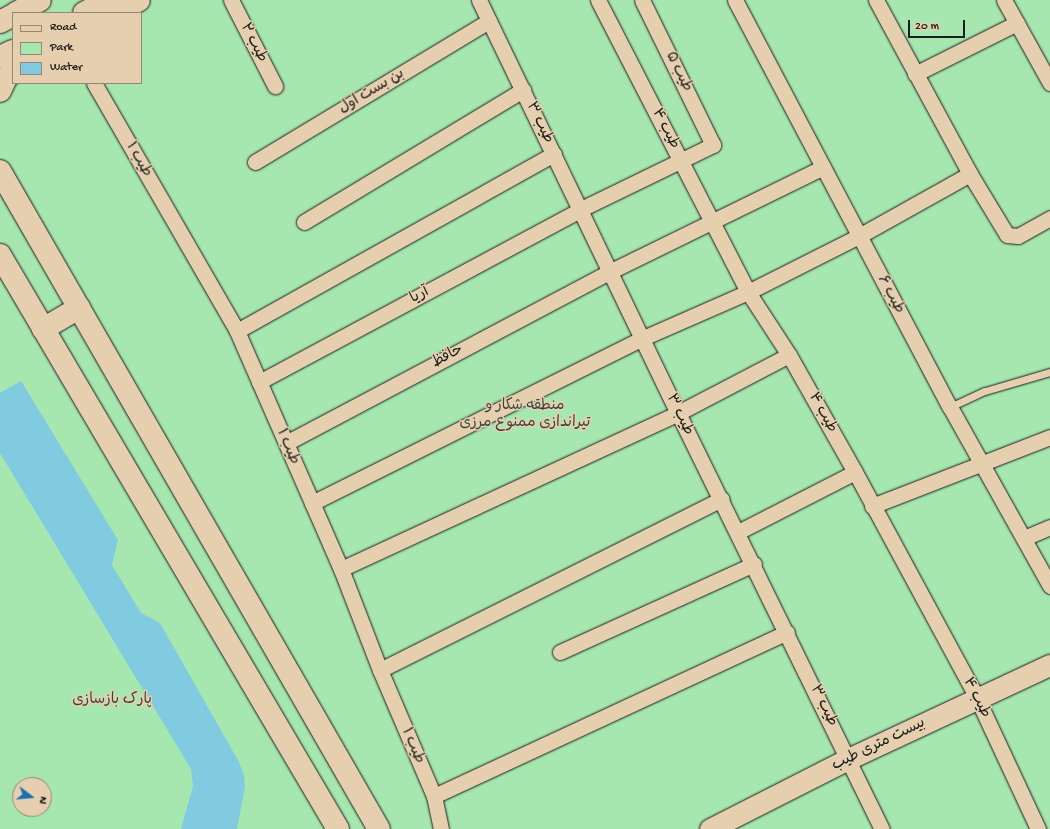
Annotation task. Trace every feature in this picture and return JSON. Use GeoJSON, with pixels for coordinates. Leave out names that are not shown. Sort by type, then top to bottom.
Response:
{"type":"FeatureCollection","features":[{"type":"Feature","properties":{"kind":"main road"},"geometry":{"type":"LineString","coordinates":[[0,9],[15,0]]}},
{"type":"Feature","properties":{"kind":"main road"},"geometry":{"type":"LineString","coordinates":[[86,12],[108,0]]}},
{"type":"Feature","properties":{"kind":"main road"},"geometry":{"type":"LineString","coordinates":[[117,12],[139,0]]}},
{"type":"Feature","properties":{"kind":"main road"},"geometry":{"type":"LineString","coordinates":[[18,12],[39,1]]}},
{"type":"Feature","properties":{"kind":"main road"},"geometry":{"type":"LineString","coordinates":[[0,22],[12,16]]}},
{"type":"Feature","properties":{"kind":"main road"},"geometry":{"type":"LineString","coordinates":[[0,57],[12,51]]}},
{"type":"Feature","properties":{"kind":"main road"},"geometry":{"type":"LineString","coordinates":[[0,69],[12,71]]}},
{"type":"Feature","properties":{"kind":"main road"},"geometry":{"type":"LineString","coordinates":[[0,73],[12,71]]}},
{"type":"Feature","properties":{"kind":"main road"},"geometry":{"type":"LineString","coordinates":[[0,91],[6,78],[12,72]]}},
{"type":"Feature","properties":{"kind":"main road"},"geometry":{"type":"LineString","coordinates":[[0,171],[379,829]]}},
{"type":"Feature","properties":{"kind":"main road"},"geometry":{"type":"LineString","coordinates":[[0,255],[338,829]]}},
{"type":"Feature","properties":{"kind":"main road"},"geometry":{"type":"LineString","coordinates":[[43,329],[79,308]]}},
{"type":"Feature","properties":{"kind":"street","name":"طیب ۲"},"geometry":{"type":"LineString","coordinates":[[231,0],[275,86]]}},
{"type":"Feature","properties":{"kind":"street","name":"طیب ۳"},"geometry":{"type":"LineString","coordinates":[[479,0],[611,271],[678,413],[754,564],[882,829]]}},
{"type":"Feature","properties":{"kind":"street","name":"طیب ۴"},"geometry":{"type":"LineString","coordinates":[[598,0],[711,223],[748,292],[789,356],[855,472],[977,698],[1038,829]]}},
{"type":"Feature","properties":{"kind":"street","name":"طیب ۵"},"geometry":{"type":"LineString","coordinates":[[642,0],[713,145]]}},
{"type":"Feature","properties":{"kind":"street","name":"طیب ۶"},"geometry":{"type":"LineString","coordinates":[[736,0],[950,407],[1050,586]]}},
{"type":"Feature","properties":{"kind":"street"},"geometry":{"type":"LineString","coordinates":[[876,0],[970,174],[1007,235],[1018,236],[1050,218]]}},
{"type":"Feature","properties":{"kind":"street"},"geometry":{"type":"LineString","coordinates":[[1004,0],[1050,83]]}},
{"type":"Feature","properties":{"kind":"street","name":"بن بست اول"},"geometry":{"type":"LineString","coordinates":[[255,162],[489,21]]}},
{"type":"Feature","properties":{"kind":"street"},"geometry":{"type":"LineString","coordinates":[[915,74],[1017,23]]}},
{"type":"Feature","properties":{"kind":"street","name":"طیب ۱"},"geometry":{"type":"LineString","coordinates":[[95,84],[238,331],[341,569],[380,670],[434,796],[441,829]]}},
{"type":"Feature","properties":{"kind":"street"},"geometry":{"type":"LineString","coordinates":[[304,222],[523,90]]}},
{"type":"Feature","properties":{"kind":"street","name":"آریا"},"geometry":{"type":"LineString","coordinates":[[259,382],[581,209],[713,145]]}},
{"type":"Feature","properties":{"kind":"street"},"geometry":{"type":"LineString","coordinates":[[238,331],[554,154]]}},
{"type":"Feature","properties":{"kind":"street","name":"حافظ"},"geometry":{"type":"LineString","coordinates":[[286,443],[611,271],[823,167]]}},
{"type":"Feature","properties":{"kind":"street"},"geometry":{"type":"LineString","coordinates":[[312,504],[643,338],[748,292],[859,236],[970,174]]}},
{"type":"Feature","properties":{"kind":"street"},"geometry":{"type":"LineString","coordinates":[[341,569],[678,413],[789,356]]}},
{"type":"Feature","properties":{"kind":"street"},"geometry":{"type":"LineString","coordinates":[[872,506],[983,465],[1050,437]]}},
{"type":"Feature","properties":{"kind":"street"},"geometry":{"type":"LineString","coordinates":[[738,532],[855,472]]}},
{"type":"Feature","properties":{"kind":"street"},"geometry":{"type":"LineString","coordinates":[[380,670],[722,499]]}},
{"type":"Feature","properties":{"kind":"street"},"geometry":{"type":"LineString","coordinates":[[1024,538],[1050,527]]}},
{"type":"Feature","properties":{"kind":"street"},"geometry":{"type":"LineString","coordinates":[[560,652],[754,564]]}},
{"type":"Feature","properties":{"kind":"street"},"geometry":{"type":"LineString","coordinates":[[434,796],[787,632]]}},
{"type":"Feature","properties":{"kind":"street","name":"بیست متری طیب"},"geometry":{"type":"LineString","coordinates":[[710,829],[848,759],[1050,665]]}},
{"type":"Feature","properties":{"kind":"lane"},"geometry":{"type":"LineString","coordinates":[[950,407],[980,393],[1050,372]]}},
{"type":"Feature","properties":{"kind":"green space","name":"منطقه شکار و تیراندازی ممنوع مرزی"},"geometry":{"type":"Polygon","coordinates":[[[0,0],[1050,0],[1050,829],[0,829],[0,0]]]}},
{"type":"Feature","properties":{"kind":"water"},"geometry":{"type":"Polygon","coordinates":[[[21,381],[118,540],[112,565],[141,613],[160,623],[239,762],[244,775],[245,787],[237,829],[181,829],[193,786],[191,769],[0,453],[0,393],[21,381]]]}},
{"type":"Feature","properties":{"kind":"park label","name":"پارک بازسازی"},"geometry":{"type":"Point","coordinates":[112,701]}}]}
